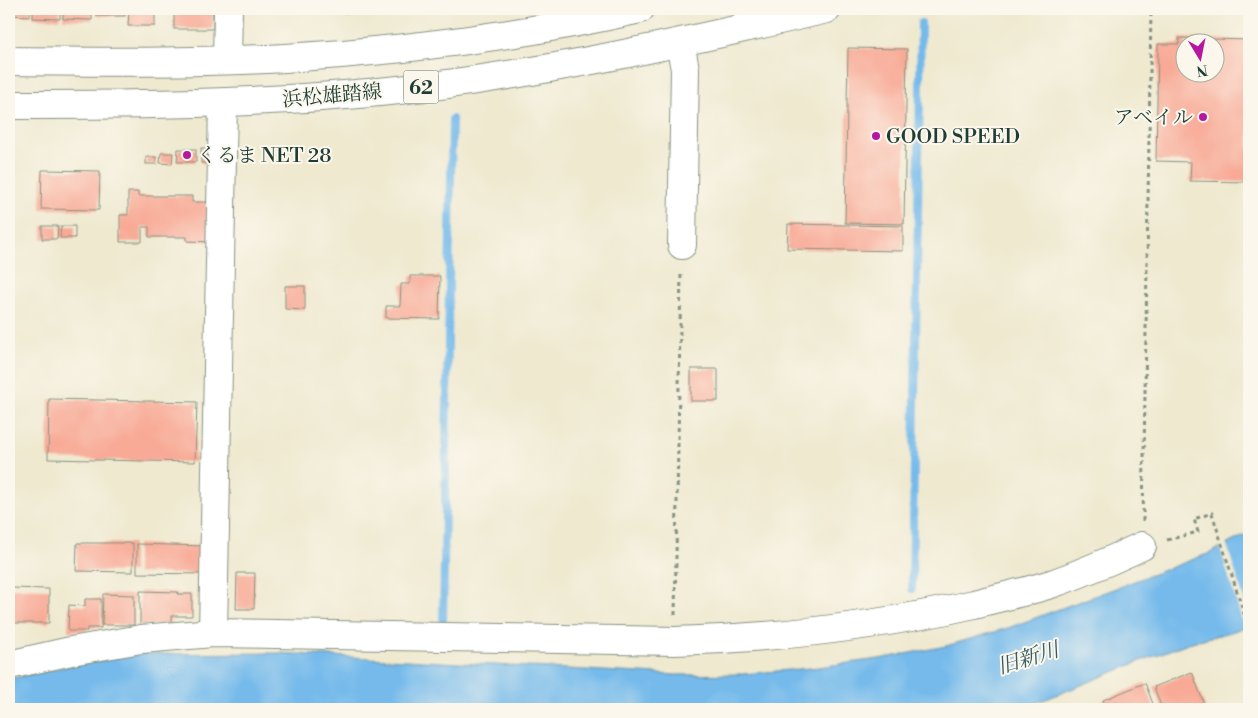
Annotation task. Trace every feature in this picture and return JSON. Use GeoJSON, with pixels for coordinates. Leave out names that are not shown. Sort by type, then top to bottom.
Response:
{"type":"FeatureCollection","features":[{"type":"Feature","properties":{"kind":"street"},"geometry":{"type":"LineString","coordinates":[[227,60],[228,9]]}},
{"type":"Feature","properties":{"kind":"street","name":"浜松雄踏線"},"geometry":{"type":"LineString","coordinates":[[9,61],[133,62],[295,57],[402,48],[518,32],[640,9]]}},
{"type":"Feature","properties":{"kind":"street","name":"浜松雄踏線"},"geometry":{"type":"LineString","coordinates":[[9,105],[223,103],[340,95],[456,82],[572,65],[680,43],[827,9]]}},
{"type":"Feature","properties":{"kind":"street"},"geometry":{"type":"LineString","coordinates":[[680,43],[685,68],[682,245]]}},
{"type":"Feature","properties":{"kind":"street"},"geometry":{"type":"LineString","coordinates":[[213,633],[223,103]]}},
{"type":"Feature","properties":{"kind":"street"},"geometry":{"type":"LineString","coordinates":[[9,665],[71,650],[141,639],[213,633],[675,642],[807,634],[873,625],[938,612],[1051,584],[1097,567],[1142,546]]}},
{"type":"Feature","properties":{"kind":"path"},"geometry":{"type":"LineString","coordinates":[[1142,546],[1151,9]]}},
{"type":"Feature","properties":{"kind":"path"},"geometry":{"type":"LineString","coordinates":[[675,642],[682,245]]}},
{"type":"Feature","properties":{"kind":"path"},"geometry":{"type":"LineString","coordinates":[[1198,532],[1194,519],[1212,513],[1249,629]]}},
{"type":"Feature","properties":{"kind":"water","name":"旧新川"},"geometry":{"type":"Polygon","coordinates":[[[1249,533],[1249,625],[1232,632],[1180,646],[1020,709],[9,709],[9,679],[73,665],[143,654],[278,653],[676,675],[743,674],[879,659],[946,646],[1008,628],[1210,553],[1249,533]]]}},
{"type":"Feature","properties":{"kind":"pier"},"geometry":{"type":"Polygon","coordinates":[[[1226,542],[1249,616],[1249,628],[1245,630],[1219,545],[1226,542]]]}},
{"type":"Feature","properties":{"kind":"building"},"geometry":{"type":"Polygon","coordinates":[[[9,9],[30,9],[30,16],[9,15],[9,9]]]}},
{"type":"Feature","properties":{"kind":"building"},"geometry":{"type":"Polygon","coordinates":[[[33,9],[60,9],[60,19],[33,18],[33,9]]]}},
{"type":"Feature","properties":{"kind":"building"},"geometry":{"type":"Polygon","coordinates":[[[63,9],[92,9],[92,20],[63,19],[63,9]]]}},
{"type":"Feature","properties":{"kind":"building"},"geometry":{"type":"Polygon","coordinates":[[[97,9],[125,9],[125,16],[97,16],[97,9]]]}},
{"type":"Feature","properties":{"kind":"building"},"geometry":{"type":"Polygon","coordinates":[[[129,9],[155,9],[155,26],[128,26],[129,9]]]}},
{"type":"Feature","properties":{"kind":"building"},"geometry":{"type":"Polygon","coordinates":[[[174,9],[213,9],[213,29],[174,29],[174,9]]]}},
{"type":"Feature","properties":{"kind":"building"},"geometry":{"type":"Polygon","coordinates":[[[316,9],[398,9],[398,14],[315,12],[316,9]]]}},
{"type":"Feature","properties":{"kind":"building","name":"アベイル"},"geometry":{"type":"Polygon","coordinates":[[[1226,39],[1249,40],[1249,182],[1190,181],[1191,162],[1156,161],[1158,44],[1176,44],[1176,82],[1226,82],[1226,39]]]}},
{"type":"Feature","properties":{"kind":"building","name":"GOOD SPEED"},"geometry":{"type":"Polygon","coordinates":[[[848,48],[907,49],[904,224],[845,223],[848,48]]]}},
{"type":"Feature","properties":{"kind":"building"},"geometry":{"type":"Polygon","coordinates":[[[201,148],[214,148],[214,164],[201,163],[201,148]]]}},
{"type":"Feature","properties":{"kind":"building","name":"くるま NET 28"},"geometry":{"type":"Polygon","coordinates":[[[178,149],[196,149],[196,162],[177,162],[178,149]]]}},
{"type":"Feature","properties":{"kind":"building"},"geometry":{"type":"Polygon","coordinates":[[[161,153],[173,153],[172,164],[160,163],[161,153]]]}},
{"type":"Feature","properties":{"kind":"building"},"geometry":{"type":"Polygon","coordinates":[[[146,157],[156,157],[156,164],[146,164],[146,157]]]}},
{"type":"Feature","properties":{"kind":"building"},"geometry":{"type":"Polygon","coordinates":[[[42,170],[100,171],[99,210],[41,209],[42,170]]]}},
{"type":"Feature","properties":{"kind":"building"},"geometry":{"type":"Polygon","coordinates":[[[128,192],[138,192],[138,196],[192,196],[192,202],[211,202],[210,242],[187,241],[187,237],[149,237],[149,227],[142,227],[142,242],[120,242],[120,215],[128,215],[128,192]]]}},
{"type":"Feature","properties":{"kind":"building"},"geometry":{"type":"Polygon","coordinates":[[[788,224],[903,226],[903,251],[787,249],[788,224]]]}},
{"type":"Feature","properties":{"kind":"building"},"geometry":{"type":"Polygon","coordinates":[[[42,226],[58,226],[57,239],[42,239],[42,226]]]}},
{"type":"Feature","properties":{"kind":"building"},"geometry":{"type":"Polygon","coordinates":[[[61,226],[75,226],[75,238],[60,238],[61,226]]]}},
{"type":"Feature","properties":{"kind":"building"},"geometry":{"type":"Polygon","coordinates":[[[410,276],[440,276],[439,319],[386,318],[386,306],[400,306],[401,284],[410,284],[410,276]]]}},
{"type":"Feature","properties":{"kind":"building"},"geometry":{"type":"Polygon","coordinates":[[[285,286],[305,286],[305,310],[285,309],[285,286]]]}},
{"type":"Feature","properties":{"kind":"building"},"geometry":{"type":"Polygon","coordinates":[[[691,369],[718,369],[718,401],[691,401],[691,369]]]}},
{"type":"Feature","properties":{"kind":"building"},"geometry":{"type":"Polygon","coordinates":[[[49,399],[197,402],[195,462],[48,459],[49,399]]]}},
{"type":"Feature","properties":{"kind":"building"},"geometry":{"type":"Polygon","coordinates":[[[77,543],[133,543],[133,572],[76,571],[77,543]]]}},
{"type":"Feature","properties":{"kind":"building"},"geometry":{"type":"Polygon","coordinates":[[[137,544],[204,546],[204,574],[137,573],[137,544]]]}},
{"type":"Feature","properties":{"kind":"building"},"geometry":{"type":"Polygon","coordinates":[[[237,573],[255,573],[254,609],[236,609],[237,573]]]}},
{"type":"Feature","properties":{"kind":"building"},"geometry":{"type":"Polygon","coordinates":[[[9,588],[49,589],[49,623],[9,623],[9,588]]]}},
{"type":"Feature","properties":{"kind":"building"},"geometry":{"type":"Polygon","coordinates":[[[140,591],[192,594],[192,616],[172,616],[172,625],[140,625],[140,591]]]}},
{"type":"Feature","properties":{"kind":"building"},"geometry":{"type":"Polygon","coordinates":[[[103,594],[134,595],[134,625],[102,625],[103,594]]]}},
{"type":"Feature","properties":{"kind":"building"},"geometry":{"type":"Polygon","coordinates":[[[85,599],[101,599],[101,628],[87,628],[87,631],[68,631],[69,605],[85,606],[85,599]]]}},
{"type":"Feature","properties":{"kind":"building"},"geometry":{"type":"Polygon","coordinates":[[[1192,672],[1206,709],[1162,709],[1154,687],[1192,672]]]}},
{"type":"Feature","properties":{"kind":"building"},"geometry":{"type":"Polygon","coordinates":[[[1145,683],[1155,709],[1107,709],[1103,700],[1145,683]]]}},
{"type":"Feature","properties":{"kind":"waterway"},"geometry":{"type":"LineString","coordinates":[[912,589],[921,23]]}},
{"type":"Feature","properties":{"kind":"waterway"},"geometry":{"type":"LineString","coordinates":[[443,620],[452,119]]}},
{"type":"Feature","properties":{"kind":"place","name":"アベイル"},"geometry":{"type":"Point","coordinates":[1203,117]}},
{"type":"Feature","properties":{"kind":"place","name":"GOOD SPEED"},"geometry":{"type":"Point","coordinates":[876,136]}},
{"type":"Feature","properties":{"kind":"place","name":"くるま NET 28"},"geometry":{"type":"Point","coordinates":[187,155]}}]}
